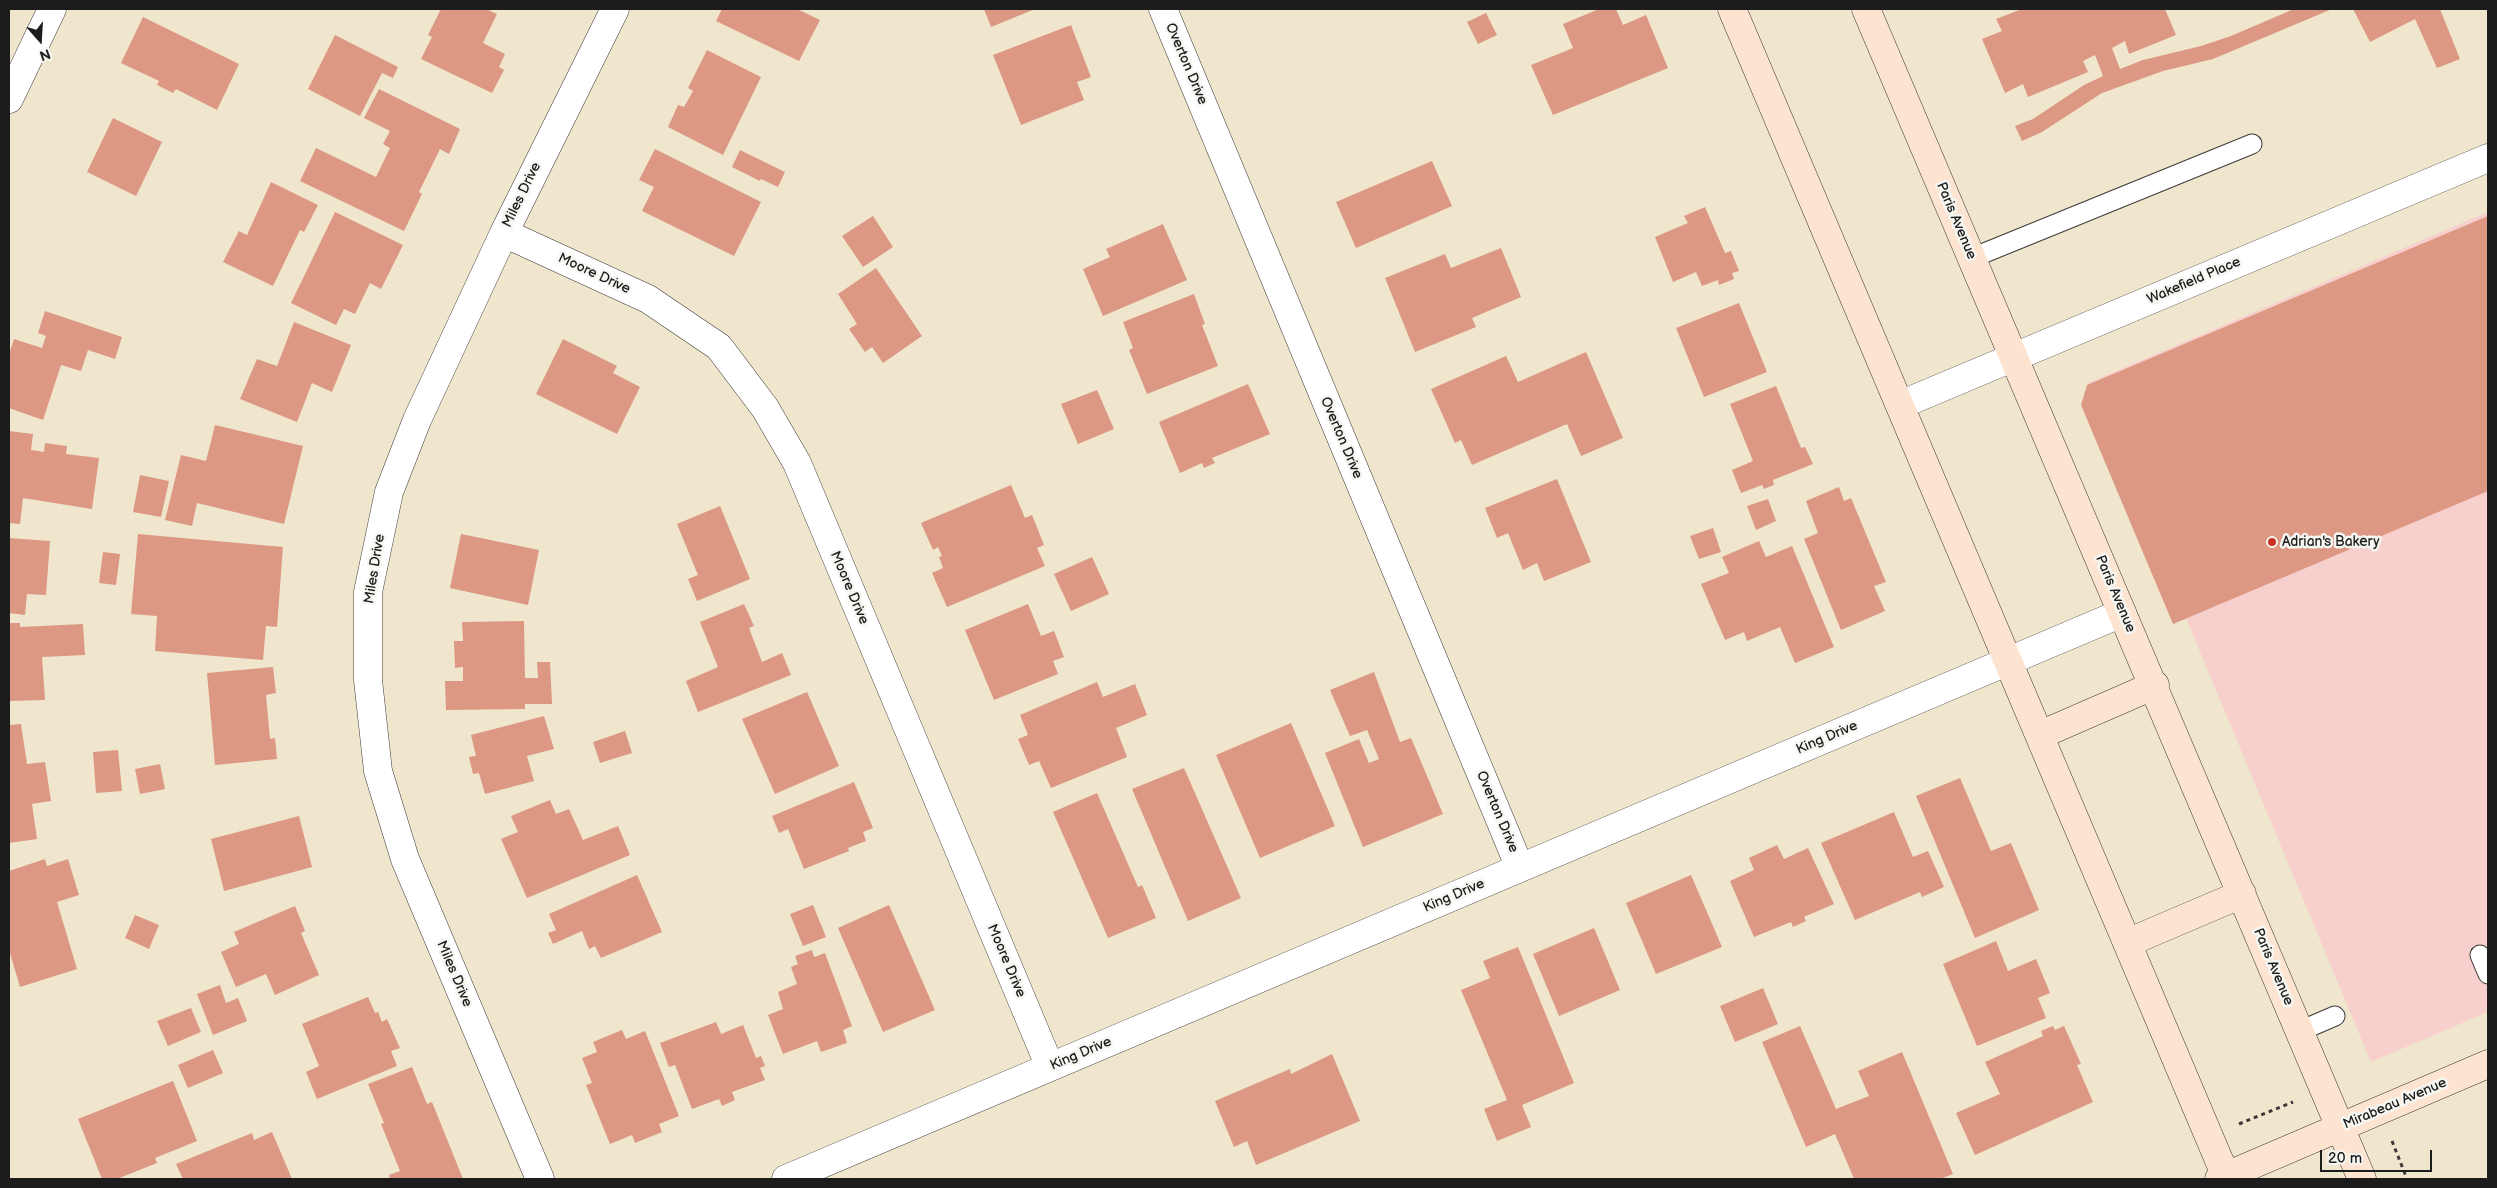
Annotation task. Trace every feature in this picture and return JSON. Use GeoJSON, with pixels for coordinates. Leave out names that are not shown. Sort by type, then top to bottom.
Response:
{"type":"FeatureCollection","features":[{"type":"Feature","properties":{"kind":"street"},"geometry":{"type":"LineString","coordinates":[[9,99],[52,9]]}},
{"type":"Feature","properties":{"kind":"street","name":"Miles Drive"},"geometry":{"type":"LineString","coordinates":[[540,1179],[405,859],[378,770],[368,680],[368,592],[389,492],[417,420],[504,232],[615,9]]}},
{"type":"Feature","properties":{"kind":"street","name":"Overton Drive"},"geometry":{"type":"LineString","coordinates":[[1163,9],[1520,868]]}},
{"type":"Feature","properties":{"kind":"street"},"geometry":{"type":"LineString","coordinates":[[1732,9],[2040,735],[2224,1178]]}},
{"type":"Feature","properties":{"kind":"street","name":"Paris Avenue"},"geometry":{"type":"LineString","coordinates":[[1866,9],[2122,613],[2155,685],[2362,1179]]}},
{"type":"Feature","properties":{"kind":"street","name":"Wakefield Place"},"geometry":{"type":"LineString","coordinates":[[1900,405],[2488,158]]}},
{"type":"Feature","properties":{"kind":"street","name":"Moore Drive"},"geometry":{"type":"LineString","coordinates":[[504,232],[656,304],[719,347],[765,408],[796,463],[1050,1067]]}},
{"type":"Feature","properties":{"kind":"street","name":"King Drive"},"geometry":{"type":"LineString","coordinates":[[786,1179],[2122,613]]}},
{"type":"Feature","properties":{"kind":"street"},"geometry":{"type":"LineString","coordinates":[[2040,735],[2155,685]]}},
{"type":"Feature","properties":{"kind":"street"},"geometry":{"type":"LineString","coordinates":[[2127,943],[2242,894]]}},
{"type":"Feature","properties":{"kind":"street","name":"Mirabeau Avenue"},"geometry":{"type":"LineString","coordinates":[[2224,1178],[2488,1064]]}},
{"type":"Feature","properties":{"kind":"lane"},"geometry":{"type":"LineString","coordinates":[[1972,258],[2252,144]]}},
{"type":"Feature","properties":{"kind":"lane"},"geometry":{"type":"LineString","coordinates":[[2480,955],[2488,974]]}},
{"type":"Feature","properties":{"kind":"lane"},"geometry":{"type":"LineString","coordinates":[[2300,1031],[2335,1016]]}},
{"type":"Feature","properties":{"kind":"path"},"geometry":{"type":"LineString","coordinates":[[2237,1124],[2295,1101]]}},
{"type":"Feature","properties":{"kind":"path"},"geometry":{"type":"LineString","coordinates":[[2392,1141],[2408,1179]]}},
{"type":"Feature","properties":{"kind":"shaded area"},"geometry":{"type":"Polygon","coordinates":[[[2488,212],[2488,1012],[2371,1062],[2088,383],[2488,212]]]}},
{"type":"Feature","properties":{"kind":"building"},"geometry":{"type":"Polygon","coordinates":[[[441,9],[486,9],[497,14],[483,43],[505,54],[499,67],[504,70],[492,93],[421,59],[432,37],[428,35],[441,9]]]}},
{"type":"Feature","properties":{"kind":"building"},"geometry":{"type":"Polygon","coordinates":[[[722,9],[797,9],[820,20],[799,61],[716,21],[722,9]]]}},
{"type":"Feature","properties":{"kind":"building"},"geometry":{"type":"Polygon","coordinates":[[[984,9],[1035,9],[991,27],[984,9]]]}},
{"type":"Feature","properties":{"kind":"building"},"geometry":{"type":"Polygon","coordinates":[[[1599,9],[1616,9],[1623,25],[1646,15],[1668,68],[1553,115],[1531,65],[1573,48],[1563,24],[1599,9]]]}},
{"type":"Feature","properties":{"kind":"building"},"geometry":{"type":"Polygon","coordinates":[[[2022,9],[2165,9],[2176,35],[2129,54],[2125,41],[2112,48],[2120,69],[2143,60],[2201,46],[2231,36],[2294,9],[2332,9],[2213,59],[2163,71],[2102,93],[2042,132],[2022,141],[2015,126],[2033,119],[2084,85],[2103,76],[2095,55],[2083,61],[2088,72],[2028,97],[2023,84],[2005,93],[1982,39],[2002,31],[1996,19],[2022,9]]]}},
{"type":"Feature","properties":{"kind":"building"},"geometry":{"type":"Polygon","coordinates":[[[2353,9],[2440,9],[2460,59],[2437,68],[2415,19],[2370,42],[2353,9]]]}},
{"type":"Feature","properties":{"kind":"building"},"geometry":{"type":"Polygon","coordinates":[[[1486,13],[1497,35],[1478,44],[1467,22],[1486,13]]]}},
{"type":"Feature","properties":{"kind":"building"},"geometry":{"type":"Polygon","coordinates":[[[143,17],[239,64],[217,110],[176,89],[173,93],[157,85],[159,81],[121,63],[143,17]]]}},
{"type":"Feature","properties":{"kind":"building"},"geometry":{"type":"Polygon","coordinates":[[[1071,25],[1091,77],[1077,82],[1084,100],[1021,125],[993,55],[1071,25]]]}},
{"type":"Feature","properties":{"kind":"building"},"geometry":{"type":"Polygon","coordinates":[[[335,35],[398,67],[393,78],[382,73],[360,116],[308,89],[335,35]]]}},
{"type":"Feature","properties":{"kind":"building"},"geometry":{"type":"Polygon","coordinates":[[[707,50],[761,77],[723,155],[668,127],[678,105],[684,107],[693,91],[688,88],[707,50]]]}},
{"type":"Feature","properties":{"kind":"building"},"geometry":{"type":"Polygon","coordinates":[[[379,89],[460,129],[449,154],[440,149],[419,192],[422,194],[404,231],[300,181],[316,148],[376,177],[390,148],[383,144],[390,131],[364,118],[379,89]]]}},
{"type":"Feature","properties":{"kind":"building"},"geometry":{"type":"Polygon","coordinates":[[[113,118],[162,142],[136,196],[87,172],[113,118]]]}},
{"type":"Feature","properties":{"kind":"building"},"geometry":{"type":"Polygon","coordinates":[[[655,149],[761,202],[734,256],[642,211],[654,187],[639,180],[655,149]]]}},
{"type":"Feature","properties":{"kind":"building"},"geometry":{"type":"Polygon","coordinates":[[[740,150],[785,172],[778,187],[761,179],[760,181],[732,167],[740,150]]]}},
{"type":"Feature","properties":{"kind":"building"},"geometry":{"type":"Polygon","coordinates":[[[1432,161],[1452,206],[1356,248],[1336,202],[1432,161]]]}},
{"type":"Feature","properties":{"kind":"building"},"geometry":{"type":"Polygon","coordinates":[[[271,182],[318,205],[304,232],[300,230],[273,286],[223,262],[239,231],[247,235],[271,182]]]}},
{"type":"Feature","properties":{"kind":"building"},"geometry":{"type":"Polygon","coordinates":[[[1705,207],[1725,253],[1731,251],[1739,271],[1732,273],[1734,279],[1719,285],[1718,280],[1702,286],[1696,272],[1673,282],[1655,237],[1688,223],[1684,216],[1705,207]]]}},
{"type":"Feature","properties":{"kind":"building"},"geometry":{"type":"Polygon","coordinates":[[[335,212],[403,245],[381,289],[370,283],[355,314],[344,309],[336,325],[291,303],[335,212]]]}},
{"type":"Feature","properties":{"kind":"building"},"geometry":{"type":"Polygon","coordinates":[[[873,216],[893,247],[863,267],[842,236],[873,216]]]}},
{"type":"Feature","properties":{"kind":"building"},"geometry":{"type":"Polygon","coordinates":[[[2488,216],[2488,491],[2173,624],[2081,405],[2087,385],[2488,216]]]}},
{"type":"Feature","properties":{"kind":"building"},"geometry":{"type":"Polygon","coordinates":[[[1163,224],[1187,280],[1103,316],[1083,269],[1110,257],[1106,249],[1163,224]]]}},
{"type":"Feature","properties":{"kind":"building"},"geometry":{"type":"Polygon","coordinates":[[[1501,248],[1521,297],[1472,318],[1476,327],[1415,352],[1385,278],[1445,254],[1451,268],[1501,248]]]}},
{"type":"Feature","properties":{"kind":"building"},"geometry":{"type":"Polygon","coordinates":[[[876,268],[922,336],[883,363],[872,347],[865,352],[849,329],[857,324],[838,294],[876,268]]]}},
{"type":"Feature","properties":{"kind":"building"},"geometry":{"type":"Polygon","coordinates":[[[1194,294],[1205,324],[1202,325],[1218,366],[1147,394],[1129,350],[1133,348],[1123,322],[1194,294]]]}},
{"type":"Feature","properties":{"kind":"building"},"geometry":{"type":"Polygon","coordinates":[[[1739,303],[1767,372],[1704,397],[1676,328],[1739,303]]]}},
{"type":"Feature","properties":{"kind":"building"},"geometry":{"type":"Polygon","coordinates":[[[45,311],[122,337],[115,359],[88,350],[81,371],[61,365],[43,420],[9,408],[9,354],[14,339],[42,348],[46,336],[38,333],[45,311]]]}},
{"type":"Feature","properties":{"kind":"building"},"geometry":{"type":"Polygon","coordinates":[[[294,322],[351,345],[332,392],[312,383],[297,422],[240,399],[257,359],[277,366],[294,322]]]}},
{"type":"Feature","properties":{"kind":"building"},"geometry":{"type":"Polygon","coordinates":[[[563,339],[617,366],[613,373],[640,387],[617,434],[536,394],[563,339]]]}},
{"type":"Feature","properties":{"kind":"building"},"geometry":{"type":"Polygon","coordinates":[[[1586,352],[1623,438],[1581,456],[1567,424],[1472,465],[1461,440],[1455,443],[1431,389],[1506,356],[1518,382],[1586,352]]]}},
{"type":"Feature","properties":{"kind":"building"},"geometry":{"type":"Polygon","coordinates":[[[1248,384],[1270,434],[1212,458],[1215,463],[1204,468],[1202,463],[1180,473],[1159,422],[1248,384]]]}},
{"type":"Feature","properties":{"kind":"building"},"geometry":{"type":"Polygon","coordinates":[[[1776,386],[1801,448],[1805,447],[1813,464],[1773,480],[1774,485],[1764,489],[1762,485],[1741,493],[1732,470],[1753,461],[1730,404],[1776,386]]]}},
{"type":"Feature","properties":{"kind":"building"},"geometry":{"type":"Polygon","coordinates":[[[1097,390],[1114,429],[1078,444],[1061,404],[1097,390]]]}},
{"type":"Feature","properties":{"kind":"building"},"geometry":{"type":"Polygon","coordinates":[[[215,425],[303,446],[284,524],[197,503],[192,526],[165,520],[181,455],[206,461],[215,425]]]}},
{"type":"Feature","properties":{"kind":"building"},"geometry":{"type":"Polygon","coordinates":[[[9,431],[33,434],[31,450],[44,452],[45,443],[67,446],[66,454],[99,458],[92,509],[23,498],[20,524],[9,523],[9,431]]]}},
{"type":"Feature","properties":{"kind":"building"},"geometry":{"type":"Polygon","coordinates":[[[140,475],[169,481],[161,517],[133,512],[140,475]]]}},
{"type":"Feature","properties":{"kind":"building"},"geometry":{"type":"Polygon","coordinates":[[[1557,479],[1591,562],[1544,581],[1537,563],[1523,570],[1508,533],[1497,538],[1485,508],[1557,479]]]}},
{"type":"Feature","properties":{"kind":"building"},"geometry":{"type":"Polygon","coordinates":[[[1011,485],[1025,518],[1032,515],[1044,545],[1037,548],[1045,566],[947,607],[932,573],[943,568],[939,557],[942,556],[938,547],[933,550],[921,523],[1011,485]]]}},
{"type":"Feature","properties":{"kind":"building"},"geometry":{"type":"Polygon","coordinates":[[[1839,487],[1844,501],[1851,498],[1886,582],[1874,586],[1885,611],[1841,630],[1804,539],[1818,533],[1806,501],[1839,487]]]}},
{"type":"Feature","properties":{"kind":"building"},"geometry":{"type":"Polygon","coordinates":[[[1768,499],[1776,521],[1756,530],[1747,506],[1768,499]]]}},
{"type":"Feature","properties":{"kind":"building"},"geometry":{"type":"Polygon","coordinates":[[[720,506],[750,579],[697,601],[688,579],[698,575],[677,524],[720,506]]]}},
{"type":"Feature","properties":{"kind":"building"},"geometry":{"type":"Polygon","coordinates":[[[1713,528],[1721,552],[1699,559],[1690,536],[1713,528]]]}},
{"type":"Feature","properties":{"kind":"building"},"geometry":{"type":"Polygon","coordinates":[[[138,534],[283,547],[277,627],[266,626],[263,660],[155,651],[157,616],[131,614],[138,534]]]}},
{"type":"Feature","properties":{"kind":"building"},"geometry":{"type":"Polygon","coordinates":[[[461,534],[539,550],[528,605],[450,588],[461,534]]]}},
{"type":"Feature","properties":{"kind":"building"},"geometry":{"type":"Polygon","coordinates":[[[9,538],[50,541],[46,595],[27,594],[25,615],[9,613],[9,538]]]}},
{"type":"Feature","properties":{"kind":"building"},"geometry":{"type":"Polygon","coordinates":[[[1759,541],[1766,557],[1792,546],[1834,647],[1795,663],[1780,627],[1747,641],[1744,632],[1725,640],[1701,584],[1729,573],[1722,557],[1759,541]]]}},
{"type":"Feature","properties":{"kind":"building"},"geometry":{"type":"Polygon","coordinates":[[[103,552],[120,554],[116,585],[99,583],[103,552]]]}},
{"type":"Feature","properties":{"kind":"building"},"geometry":{"type":"Polygon","coordinates":[[[1092,557],[1109,594],[1071,611],[1054,574],[1092,557]]]}},
{"type":"Feature","properties":{"kind":"building"},"geometry":{"type":"Polygon","coordinates":[[[744,604],[754,626],[749,628],[762,662],[782,653],[791,675],[698,712],[686,681],[718,667],[700,622],[744,604]]]}},
{"type":"Feature","properties":{"kind":"building"},"geometry":{"type":"Polygon","coordinates":[[[1028,604],[1041,636],[1054,631],[1064,657],[1053,661],[1058,674],[994,700],[965,630],[1028,604]]]}},
{"type":"Feature","properties":{"kind":"building"},"geometry":{"type":"Polygon","coordinates":[[[524,621],[525,678],[538,678],[537,662],[550,662],[552,704],[525,704],[525,709],[446,710],[445,681],[463,681],[463,667],[455,668],[454,641],[463,641],[462,622],[524,621]]]}},
{"type":"Feature","properties":{"kind":"building"},"geometry":{"type":"Polygon","coordinates":[[[9,623],[20,623],[20,627],[83,624],[85,655],[42,657],[45,700],[9,701],[9,623]]]}},
{"type":"Feature","properties":{"kind":"building"},"geometry":{"type":"Polygon","coordinates":[[[273,667],[276,693],[266,695],[270,739],[275,738],[277,759],[215,765],[207,673],[273,667]]]}},
{"type":"Feature","properties":{"kind":"building"},"geometry":{"type":"Polygon","coordinates":[[[1374,672],[1400,742],[1411,738],[1443,814],[1363,847],[1325,753],[1359,739],[1369,763],[1379,759],[1367,730],[1350,736],[1330,690],[1374,672]]]}},
{"type":"Feature","properties":{"kind":"building"},"geometry":{"type":"Polygon","coordinates":[[[1097,682],[1103,697],[1135,684],[1147,715],[1116,728],[1127,757],[1051,788],[1039,761],[1029,765],[1018,739],[1028,735],[1020,715],[1097,682]]]}},
{"type":"Feature","properties":{"kind":"building"},"geometry":{"type":"Polygon","coordinates":[[[807,692],[839,766],[775,794],[742,719],[807,692]]]}},
{"type":"Feature","properties":{"kind":"building"},"geometry":{"type":"Polygon","coordinates":[[[544,716],[554,749],[527,756],[534,781],[485,794],[479,773],[473,774],[469,757],[476,756],[471,735],[544,716]]]}},
{"type":"Feature","properties":{"kind":"building"},"geometry":{"type":"Polygon","coordinates":[[[1291,723],[1335,826],[1260,858],[1216,755],[1291,723]]]}},
{"type":"Feature","properties":{"kind":"building"},"geometry":{"type":"Polygon","coordinates":[[[21,724],[27,764],[45,762],[51,801],[32,804],[37,839],[9,843],[9,725],[21,724]]]}},
{"type":"Feature","properties":{"kind":"building"},"geometry":{"type":"Polygon","coordinates":[[[625,731],[632,753],[600,763],[593,742],[625,731]]]}},
{"type":"Feature","properties":{"kind":"building"},"geometry":{"type":"Polygon","coordinates":[[[118,750],[122,791],[96,793],[93,752],[118,750]]]}},
{"type":"Feature","properties":{"kind":"building"},"geometry":{"type":"Polygon","coordinates":[[[160,764],[165,789],[140,794],[135,769],[160,764]]]}},
{"type":"Feature","properties":{"kind":"building"},"geometry":{"type":"Polygon","coordinates":[[[1184,768],[1241,898],[1188,921],[1132,789],[1184,768]]]}},
{"type":"Feature","properties":{"kind":"building"},"geometry":{"type":"Polygon","coordinates":[[[1960,778],[1991,851],[2011,843],[2039,910],[1975,938],[1916,796],[1960,778]]]}},
{"type":"Feature","properties":{"kind":"building"},"geometry":{"type":"Polygon","coordinates":[[[854,782],[873,828],[863,832],[866,841],[848,848],[849,851],[804,869],[788,829],[779,833],[772,816],[854,782]]]}},
{"type":"Feature","properties":{"kind":"building"},"geometry":{"type":"Polygon","coordinates":[[[1097,793],[1138,887],[1142,885],[1156,918],[1108,938],[1053,812],[1097,793]]]}},
{"type":"Feature","properties":{"kind":"building"},"geometry":{"type":"Polygon","coordinates":[[[550,800],[556,814],[569,809],[583,840],[618,826],[630,855],[527,898],[501,839],[518,832],[511,816],[550,800]]]}},
{"type":"Feature","properties":{"kind":"building"},"geometry":{"type":"Polygon","coordinates":[[[1894,812],[1913,857],[1928,851],[1944,887],[1922,897],[1920,892],[1855,920],[1821,843],[1894,812]]]}},
{"type":"Feature","properties":{"kind":"building"},"geometry":{"type":"Polygon","coordinates":[[[299,816],[312,867],[224,891],[211,839],[299,816]]]}},
{"type":"Feature","properties":{"kind":"building"},"geometry":{"type":"Polygon","coordinates":[[[1777,845],[1784,859],[1808,848],[1834,904],[1804,917],[1806,921],[1793,927],[1791,922],[1754,937],[1730,881],[1754,870],[1749,858],[1777,845]]]}},
{"type":"Feature","properties":{"kind":"building"},"geometry":{"type":"Polygon","coordinates":[[[45,859],[47,866],[68,859],[79,895],[57,902],[77,969],[20,987],[9,950],[9,871],[45,859]]]}},
{"type":"Feature","properties":{"kind":"building"},"geometry":{"type":"Polygon","coordinates":[[[637,875],[662,932],[601,958],[595,946],[589,949],[582,931],[553,944],[548,933],[556,930],[549,914],[637,875]]]}},
{"type":"Feature","properties":{"kind":"building"},"geometry":{"type":"Polygon","coordinates":[[[1691,875],[1722,947],[1656,974],[1626,903],[1691,875]]]}},
{"type":"Feature","properties":{"kind":"building"},"geometry":{"type":"Polygon","coordinates":[[[813,905],[826,937],[803,946],[790,914],[813,905]]]}},
{"type":"Feature","properties":{"kind":"building"},"geometry":{"type":"Polygon","coordinates":[[[889,905],[935,1010],[883,1032],[838,928],[889,905]]]}},
{"type":"Feature","properties":{"kind":"building"},"geometry":{"type":"Polygon","coordinates":[[[295,906],[305,931],[301,933],[319,975],[275,995],[266,974],[236,987],[221,952],[239,944],[234,932],[295,906]]]}},
{"type":"Feature","properties":{"kind":"building"},"geometry":{"type":"Polygon","coordinates":[[[135,915],[159,925],[149,949],[125,938],[135,915]]]}},
{"type":"Feature","properties":{"kind":"building"},"geometry":{"type":"Polygon","coordinates":[[[1594,928],[1620,990],[1559,1016],[1533,954],[1594,928]]]}},
{"type":"Feature","properties":{"kind":"building"},"geometry":{"type":"Polygon","coordinates":[[[1996,941],[2008,971],[2036,959],[2050,993],[2038,998],[2046,1018],[1977,1046],[1943,964],[1996,941]]]}},
{"type":"Feature","properties":{"kind":"building"},"geometry":{"type":"Polygon","coordinates":[[[1518,947],[1574,1083],[1522,1105],[1531,1127],[1497,1141],[1484,1109],[1507,1100],[1461,990],[1490,978],[1483,961],[1518,947]]]}},
{"type":"Feature","properties":{"kind":"building"},"geometry":{"type":"Polygon","coordinates":[[[812,950],[814,957],[825,953],[852,1026],[843,1030],[847,1043],[821,1052],[817,1041],[783,1054],[768,1015],[783,1009],[778,992],[797,984],[791,967],[798,964],[795,956],[812,950]]]}},
{"type":"Feature","properties":{"kind":"building"},"geometry":{"type":"Polygon","coordinates":[[[220,985],[226,1003],[238,998],[247,1021],[213,1035],[197,994],[220,985]]]}},
{"type":"Feature","properties":{"kind":"building"},"geometry":{"type":"Polygon","coordinates":[[[1763,988],[1778,1024],[1735,1042],[1720,1006],[1763,988]]]}},
{"type":"Feature","properties":{"kind":"building"},"geometry":{"type":"Polygon","coordinates":[[[368,997],[375,1013],[378,1012],[382,1022],[387,1019],[400,1048],[391,1051],[397,1066],[317,1099],[306,1072],[319,1066],[302,1024],[368,997]]]}},
{"type":"Feature","properties":{"kind":"building"},"geometry":{"type":"Polygon","coordinates":[[[191,1008],[201,1032],[168,1046],[157,1021],[191,1008]]]}},
{"type":"Feature","properties":{"kind":"building"},"geometry":{"type":"Polygon","coordinates":[[[716,1022],[721,1034],[743,1025],[756,1058],[761,1056],[765,1066],[760,1068],[765,1080],[732,1092],[735,1100],[722,1106],[719,1099],[692,1109],[675,1065],[669,1067],[660,1043],[716,1022]]]}},
{"type":"Feature","properties":{"kind":"building"},"geometry":{"type":"Polygon","coordinates":[[[1800,1026],[1836,1109],[1869,1096],[1858,1071],[1902,1052],[1953,1174],[1940,1179],[1854,1179],[1835,1134],[1806,1147],[1762,1042],[1800,1026]]]}},
{"type":"Feature","properties":{"kind":"building"},"geometry":{"type":"Polygon","coordinates":[[[2053,1026],[2055,1030],[2064,1026],[2081,1064],[2077,1065],[2093,1102],[1975,1155],[1956,1113],[2000,1094],[1985,1062],[2043,1036],[2041,1031],[2053,1026]]]}},
{"type":"Feature","properties":{"kind":"building"},"geometry":{"type":"Polygon","coordinates":[[[622,1030],[626,1039],[645,1031],[679,1116],[659,1124],[662,1132],[635,1143],[632,1135],[610,1144],[586,1085],[592,1083],[582,1058],[597,1052],[593,1042],[622,1030]]]}},
{"type":"Feature","properties":{"kind":"building"},"geometry":{"type":"Polygon","coordinates":[[[213,1050],[223,1073],[188,1088],[178,1065],[213,1050]]]}},
{"type":"Feature","properties":{"kind":"building"},"geometry":{"type":"Polygon","coordinates":[[[1332,1054],[1360,1121],[1256,1165],[1247,1141],[1234,1147],[1215,1101],[1290,1069],[1291,1074],[1332,1054]]]}},
{"type":"Feature","properties":{"kind":"building"},"geometry":{"type":"Polygon","coordinates":[[[412,1067],[427,1104],[432,1102],[463,1179],[390,1179],[389,1175],[400,1171],[381,1124],[384,1123],[368,1084],[412,1067]]]}},
{"type":"Feature","properties":{"kind":"building"},"geometry":{"type":"Polygon","coordinates":[[[173,1081],[197,1141],[155,1158],[157,1163],[117,1179],[102,1179],[78,1119],[173,1081]]]}},
{"type":"Feature","properties":{"kind":"building"},"geometry":{"type":"Polygon","coordinates":[[[272,1132],[292,1179],[183,1179],[176,1164],[252,1133],[254,1140],[272,1132]]]}},
{"type":"Feature","properties":{"kind":"place","name":"Adrian's Bakery"},"geometry":{"type":"Point","coordinates":[2272,542]}}]}
